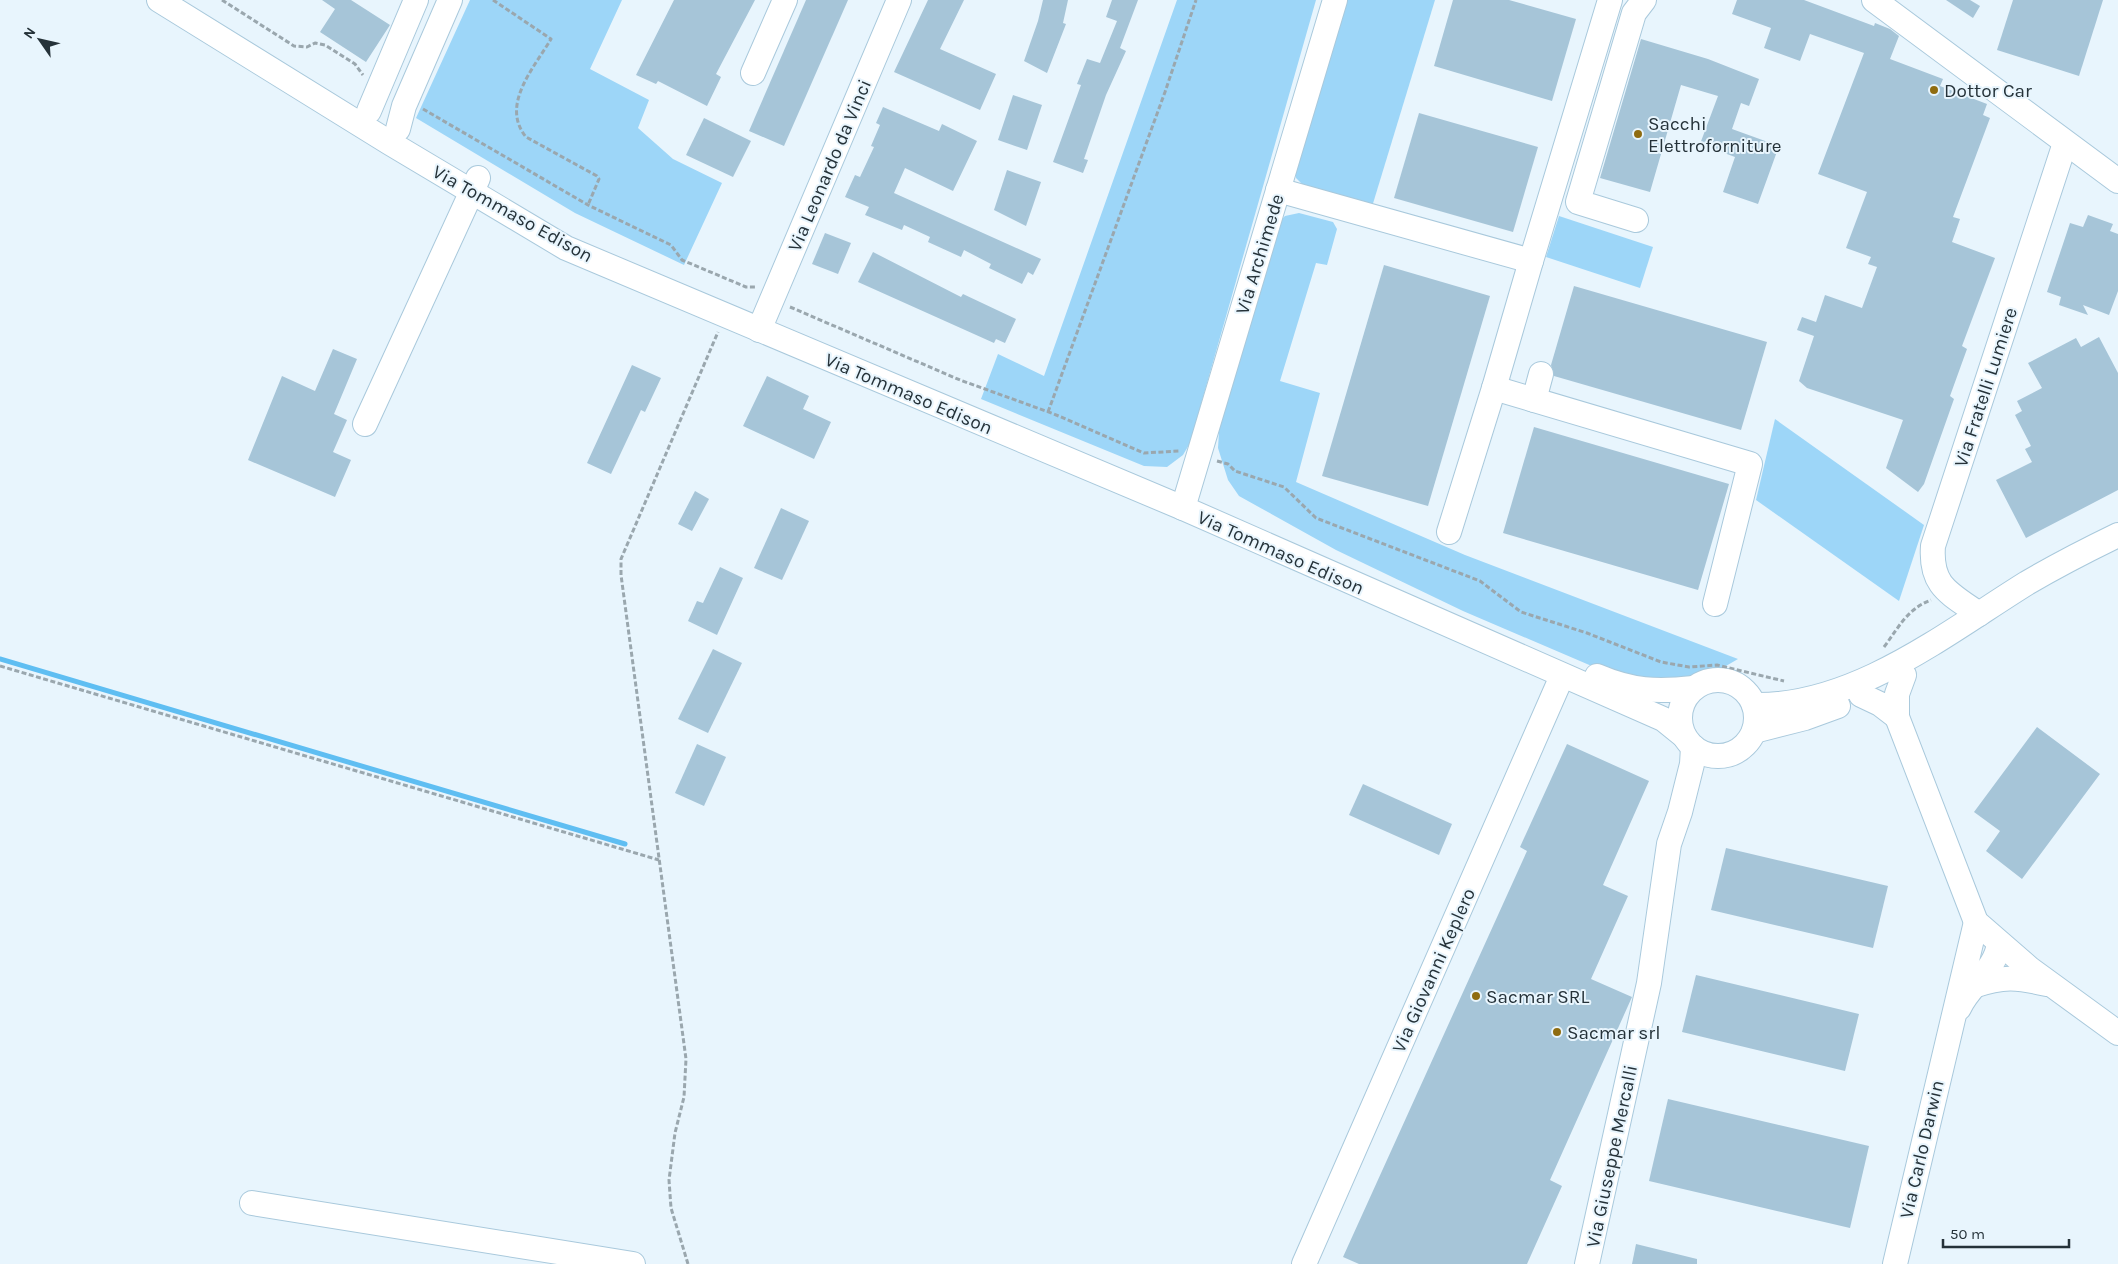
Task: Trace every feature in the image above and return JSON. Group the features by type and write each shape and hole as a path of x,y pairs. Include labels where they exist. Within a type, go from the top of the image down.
{"street":[{"name":"Via Tommaso Edison","path":"159,0 475,184 574,234 762,322 1602,678 1642,691 1694,688"},
{"name":"Via Tommaso Edison","path":"190,0 398,129 566,248 725,316 762,322"},
{"path":"369,111 416,0"},
{"path":"398,129 404,106 450,0"},
{"path":"754,72 785,0"},
{"name":"Via Leonardo da Vinci","path":"762,322 899,0"},
{"name":"Via Archimede","path":"1185,500 1335,0"},
{"path":"1449,532 1610,0"},
{"path":"1636,220 1578,202 1634,13 1644,0"},
{"path":"1874,0 2118,182"},
{"path":"382,78 403,86 414,84"},
{"name":"Via Fratelli Lumiere","path":"1970,620 1951,594 1938,581 1932,565 1933,546 2065,143"},
{"path":"364,424 475,184"},
{"path":"1278,190 1531,261"},
{"path":"1534,400 1541,374"},
{"path":"1494,388 1750,464 1715,604"},
{"name":"Via Tommaso Edison","path":"1185,500 1562,676 1663,719 1688,741"},
{"path":"1754,705 1792,704 1823,697 1900,662 2029,582 2118,536"},
{"path":"1754,731 1805,718 1904,675 1934,652 1970,620"},
{"path":"1904,675 1897,694 1897,718 1976,922 1999,944 2118,1033"},
{"name":"Via Giovanni Keplero","path":"1305,1264 1562,676"},
{"path":"1710,681 1728,681 1744,690 1754,705 1756,718 1754,731 1739,749 1729,754 1717,756 1700,752 1688,741 1680,716 1686,696 1694,688 1710,681"},
{"path":"1861,695 1880,704 1897,718"},
{"name":"Via Giuseppe Mercalli","path":"1587,1264 1649,982 1669,844 1680,812 1692,764 1688,741"},
{"name":"Via Giuseppe Mercalli","path":"1680,812 1717,756"},
{"name":"Via Carlo Darwin","path":"1895,1264 1947,1035 1976,922"},
{"name":"Via Carlo Darwin","path":"1947,1035 1963,1001 1973,986 1995,961 1999,944"},
{"path":"1973,986 1996,978 2018,978 2052,984"},
{"path":"252,1203 633,1264"}],"path":[{"path":"222,0 294,46 307,47 315,43 325,45 382,78"},
{"path":"493,0 551,39 522,86 515,108 518,127 526,137 597,176 599,180 588,205"},
{"path":"1048,412 1165,92 1196,0"},
{"path":"404,106 426,109 588,205 671,244 682,260 692,266 746,287 759,287 768,283 777,286 781,289 782,297 789,307 960,380 1048,412 1144,453 1182,451 1228,464 1236,470 1284,487 1316,518 1480,582 1521,612 1588,633 1661,662 1689,667 1717,665 1783,681 1793,680"},
{"path":"688,1264 672,1208 669,1180 675,1133 684,1097 686,1058 621,575 621,559 725,316"},
{"path":"1876,651 1884,647 1903,619 1914,608 1951,594"},
{"path":"0,666 659,860"}],"shaded area":[{"path":"470,0 622,0 590,69 649,100 638,128 673,159 722,183 684,265 575,213 416,118"},
{"path":"1177,0 1316,0 1190,443 1183,455 1167,467 1144,466 981,399 998,354 1044,376"},
{"path":"1342,0 1435,0 1371,210 1309,191 1296,178 1294,163"},
{"path":"1299,213 1333,222 1337,229 1327,265 1316,263 1280,381 1320,393 1296,482 1465,555 1738,659 1719,670 1670,684 1608,673 1463,611 1336,550 1239,496 1228,480 1218,448 1220,416 1276,225 1285,216"},
{"path":"1559,216 1653,247 1640,288 1546,257"},
{"path":"1775,419 1924,525 1899,601 1756,500"}],"building":[{"path":"322,0 351,0 390,25 366,62 320,32 335,9"},
{"path":"674,0 755,0 716,74 721,77 707,106 658,81 656,84 636,75"},
{"path":"806,0 848,0 784,146 749,131"},
{"path":"928,0 964,0 940,49 996,74 980,110 894,72"},
{"path":"1043,0 1068,0 1063,23 1066,24 1047,73 1024,61"},
{"path":"1112,0 1138,0 1120,48 1126,51 1106,95 1084,159 1088,160 1083,173 1053,162 1081,85 1077,84 1087,59 1100,63 1117,21 1106,17"},
{"path":"1453,0 1509,0 1576,19 1552,101 1434,66"},
{"path":"1737,0 1804,0 1874,26 1875,23 1890,29 1899,36 1890,59 1943,79 1940,86 1987,104 1983,115 1990,118 1953,217 1960,219 1952,242 1995,258 1962,346 1967,349 1950,396 1954,399 1924,484 1918,492 1886,468 1903,420 1807,388 1799,381 1814,336 1797,330 1802,317 1816,322 1825,295 1862,308 1877,267 1868,264 1871,257 1846,248 1867,192 1818,174 1864,53 1810,34 1800,61 1764,48 1771,28 1732,14"},
{"path":"1946,0 1970,0 1980,6 1973,18"},
{"path":"2013,0 2103,0 2079,76 1997,50"},
{"path":"1641,39 1708,59 1759,79 1749,106 1741,103 1732,129 1779,146 1758,204 1723,192 1735,157 1700,144 1718,96 1681,85 1650,192 1600,178"},
{"path":"1013,95 1042,105 1027,150 998,140"},
{"path":"883,107 939,131 942,124 977,141 953,191 905,168 894,193 1041,259 1033,275 1028,272 1022,284 989,268 991,264 964,250 961,257 928,242 930,237 904,225 902,230 865,215 869,207 845,197 855,175 860,177 874,147 871,146 880,125 876,123"},
{"path":"1419,113 1538,147 1513,232 1394,198"},
{"path":"704,118 751,141 733,177 686,155"},
{"path":"1007,170 1041,182 1026,226 994,210"},
{"path":"2088,215 2113,224 2110,231 2118,234 2118,291 2109,315 2083,305 2088,315 2059,305 2061,297 2047,292 2070,223 2083,227"},
{"path":"825,233 851,243 838,274 812,264"},
{"path":"873,252 961,297 963,294 1016,319 1005,343 996,339 994,343 858,282"},
{"path":"1384,265 1490,296 1428,506 1322,476"},
{"path":"1574,286 1767,342 1741,430 1554,376 1551,365"},
{"path":"2099,337 2118,373 2118,490 2026,538 1996,480 2032,462 2025,449 2031,446 2015,415 2022,411 2017,401 2042,388 2028,363 2076,338 2081,347"},
{"path":"333,349 357,359 334,414 347,420 333,452 351,460 335,497 248,460 282,376 315,391"},
{"path":"632,365 661,378 645,412 641,410 611,474 587,463"},
{"path":"767,376 809,396 803,409 831,422 814,459 743,426"},
{"path":"1534,427 1729,484 1698,590 1503,533"},
{"path":"695,491 709,499 692,531 678,524"},
{"path":"781,508 809,521 782,580 754,568"},
{"path":"720,567 743,578 717,635 688,621 697,601 703,603"},
{"path":"713,649 742,663 708,733 678,719"},
{"path":"2037,727 2100,774 2022,879 1986,851 2000,831 1974,812"},
{"path":"697,744 726,757 704,806 675,793"},
{"path":"1567,744 1649,781 1603,885 1628,896 1591,979 1632,997 1550,1180 1562,1186 1527,1264 1359,1264 1343,1257 1527,851 1520,847"},
{"path":"1363,784 1452,824 1439,855 1349,815"},
{"path":"1726,848 1888,886 1873,948 1711,910"},
{"path":"1696,975 1859,1014 1845,1071 1682,1032"},
{"path":"1668,1099 1869,1146 1850,1228 1649,1181"},
{"path":"1636,1244 1697,1259 1697,1264 1632,1264"}],"waterway":[{"path":"0,659 625,844"}],"place":[{"name":"Dottor Car","path":"1934,90"},
{"name":"Sacchi Elettroforniture","path":"1638,134"},
{"name":"Sacmar SRL","path":"1476,996"},
{"name":"Sacmar srl","path":"1557,1032"}]}
